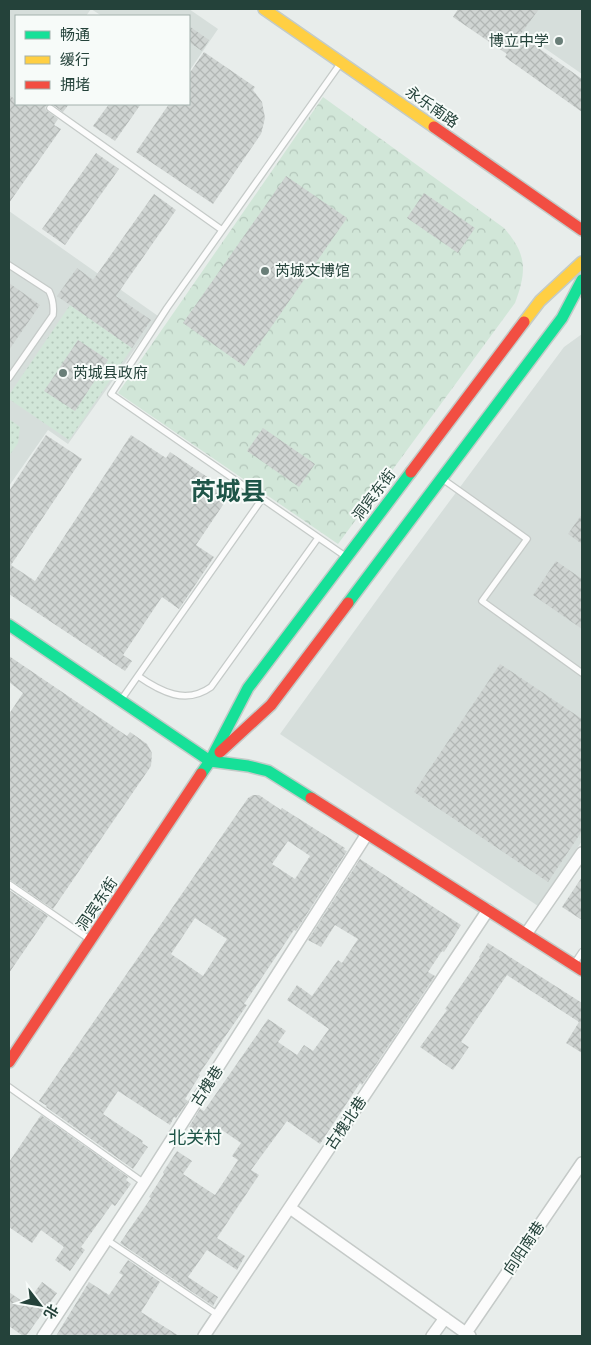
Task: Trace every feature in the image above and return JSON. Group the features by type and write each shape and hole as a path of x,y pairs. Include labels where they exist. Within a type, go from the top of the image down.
{"main road":[{"name":"永乐南路","path":"264,9 582,230"},
{"name":"洞宾东街","path":"9,1062 210,761 248,688 540,301 582,262"},
{"name":"洞宾东街","path":"210,761 271,705 562,318 582,280"},
{"path":"9,625 210,761 248,766 268,771 578,967"}],"street":[{"name":"古槐巷","path":"43,1336 144,1183 367,834"},
{"path":"526,934 582,852"},
{"name":"古槐北巷","path":"204,1336 488,910"},
{"name":"向阳南巷","path":"468,1335 582,1163"},
{"path":"290,1208 468,1335"},
{"path":"432,1336 444,1318"}],"lane":[{"path":"341,62 167,308 111,394 346,558"},
{"path":"50,108 222,230"},
{"path":"9,265 49,291 54,310 53,315 9,378"},
{"path":"442,478 526,539 482,601 582,673"},
{"path":"120,701 262,499"},
{"path":"138,676 152,686 182,697 198,694 212,687 318,538"},
{"path":"9,884 91,940"},
{"path":"578,967 582,952"},
{"path":"9,1087 144,1183"},
{"path":"107,1240 218,1315"}],"shaded area":[{"path":"9,9 91,9 87,15 15,15 15,105 25,105 9,129"},
{"path":"91,9 189,9 218,29 190,70 190,15 100,15"},
{"name":"博立中学","path":"488,9 582,9 582,74"},
{"name":"芮城县政府","path":"9,211 158,316 68,444 48,430 9,486"},
{"path":"582,334 582,841 538,906 280,734 397,572 564,347"}],"green space":[{"path":"323,97 504,228 517,246 523,263 522,281 515,303 338,544 118,393"},
{"path":"70,305 132,348 69,440 9,399 9,395","holes":["78,340 108,360 75,411 45,391"]},
{"path":"9,419 20,427 18,443 9,456"}],"building":[{"path":"458,9 539,9 520,35 582,79 582,112 505,57 507,54 453,17"},
{"path":"190,27 209,40 202,51 190,43"},
{"path":"204,52 255,87 253,90 262,102 265,118 261,134 213,204 136,152 168,105 190,105 190,73"},
{"path":"9,95 15,99 15,105 47,105 45,107 46,110 58,119 54,125 61,129 9,203"},
{"path":"53,105 68,105 63,112"},
{"path":"108,105 140,105 115,141 93,126"},
{"path":"96,153 119,169 65,245 42,229"},
{"name":"芮城文博馆","path":"286,176 347,218 244,366 183,323"},
{"path":"424,193 475,228 458,253 407,218"},
{"path":"154,194 176,210 116,296 151,320 132,348 57,296 77,268 93,280"},
{"path":"9,283 40,305 9,350"},
{"path":"78,340 108,360 75,411 44,391"},
{"path":"263,428 315,464 299,487 247,451"},
{"path":"46,435 82,459 11,565 35,581 131,435 166,458 170,452 231,493 196,545 214,557 179,609 162,597 123,655 132,661 125,671 9,594 9,491"},
{"path":"582,514 582,544 568,534"},
{"path":"556,561 582,579 582,629 533,595"},
{"path":"9,656 127,736 130,732 147,744 152,753 151,766 53,909 9,879 9,714 23,693 9,682"},
{"path":"500,664 582,719 582,831 548,882 414,792"},
{"path":"253,795 259,795 347,851 296,931 294,930 244,1004 247,1005 199,1074 185,1099 188,1101 176,1118 174,1117 170,1125 118,1091 103,1114 143,1141 142,1143 148,1147 133,1169 39,1101 248,798","holes":["288,841 310,856 295,879 272,864","195,918 227,939 203,976 171,954"]},
{"path":"360,859 461,925 444,952 442,951 428,972 435,976 320,1144 287,1121 251,1170 259,1175 217,1238 245,1256 237,1270 207,1250 188,1277 218,1297 213,1306 120,1243 151,1198 149,1197 177,1151 192,1161 183,1174 215,1195 238,1160 232,1156 241,1143 216,1126 207,1139 189,1127 200,1109 204,1111 268,1019 286,1031 278,1042 297,1055 304,1045 313,1051 329,1029 287,1000 297,985 312,996 338,960 342,963 358,939 335,925 321,947 308,940"},
{"path":"582,877 582,920 562,907"},
{"path":"9,890 48,916 9,973"},
{"path":"488,943 582,1003 582,1053 566,1043 579,1022 507,975 461,1042 469,1047 453,1070 420,1047 447,1010 445,1009"},
{"path":"41,1115 128,1177 126,1180 131,1184 115,1206 112,1204 81,1247 85,1250 70,1271 55,1260 64,1247 41,1230 32,1243 9,1227 9,1162"},
{"path":"128,1260 160,1282 141,1312 179,1336 56,1336 89,1282 109,1295 123,1275 119,1273"},
{"path":"42,1282 57,1293 26,1336 23,1336 9,1326 9,1292 26,1304"}],"traffic: fast":[{"path":"348,603 562,318 582,280"},
{"path":"201,774 210,761 248,688 411,472"},
{"path":"9,625 210,761 248,766 268,771 311,798"}],"traffic: slow":[{"path":"264,9 434,127"},
{"path":"524,322 540,301 582,262"}],"traffic: jam":[{"path":"434,127 582,230"},
{"path":"411,472 524,322"},
{"path":"220,752 271,705 348,603"},
{"path":"9,1062 201,774"},
{"path":"311,798 582,970"}],"place":[{"name":"博立中学","path":"559,41"},
{"name":"芮城文博馆","path":"265,271"},
{"name":"芮城县政府","path":"63,373"}],"district":[{"name":"芮城县","path":"228,491"},
{"name":"北关村","path":"195,1138"}]}
